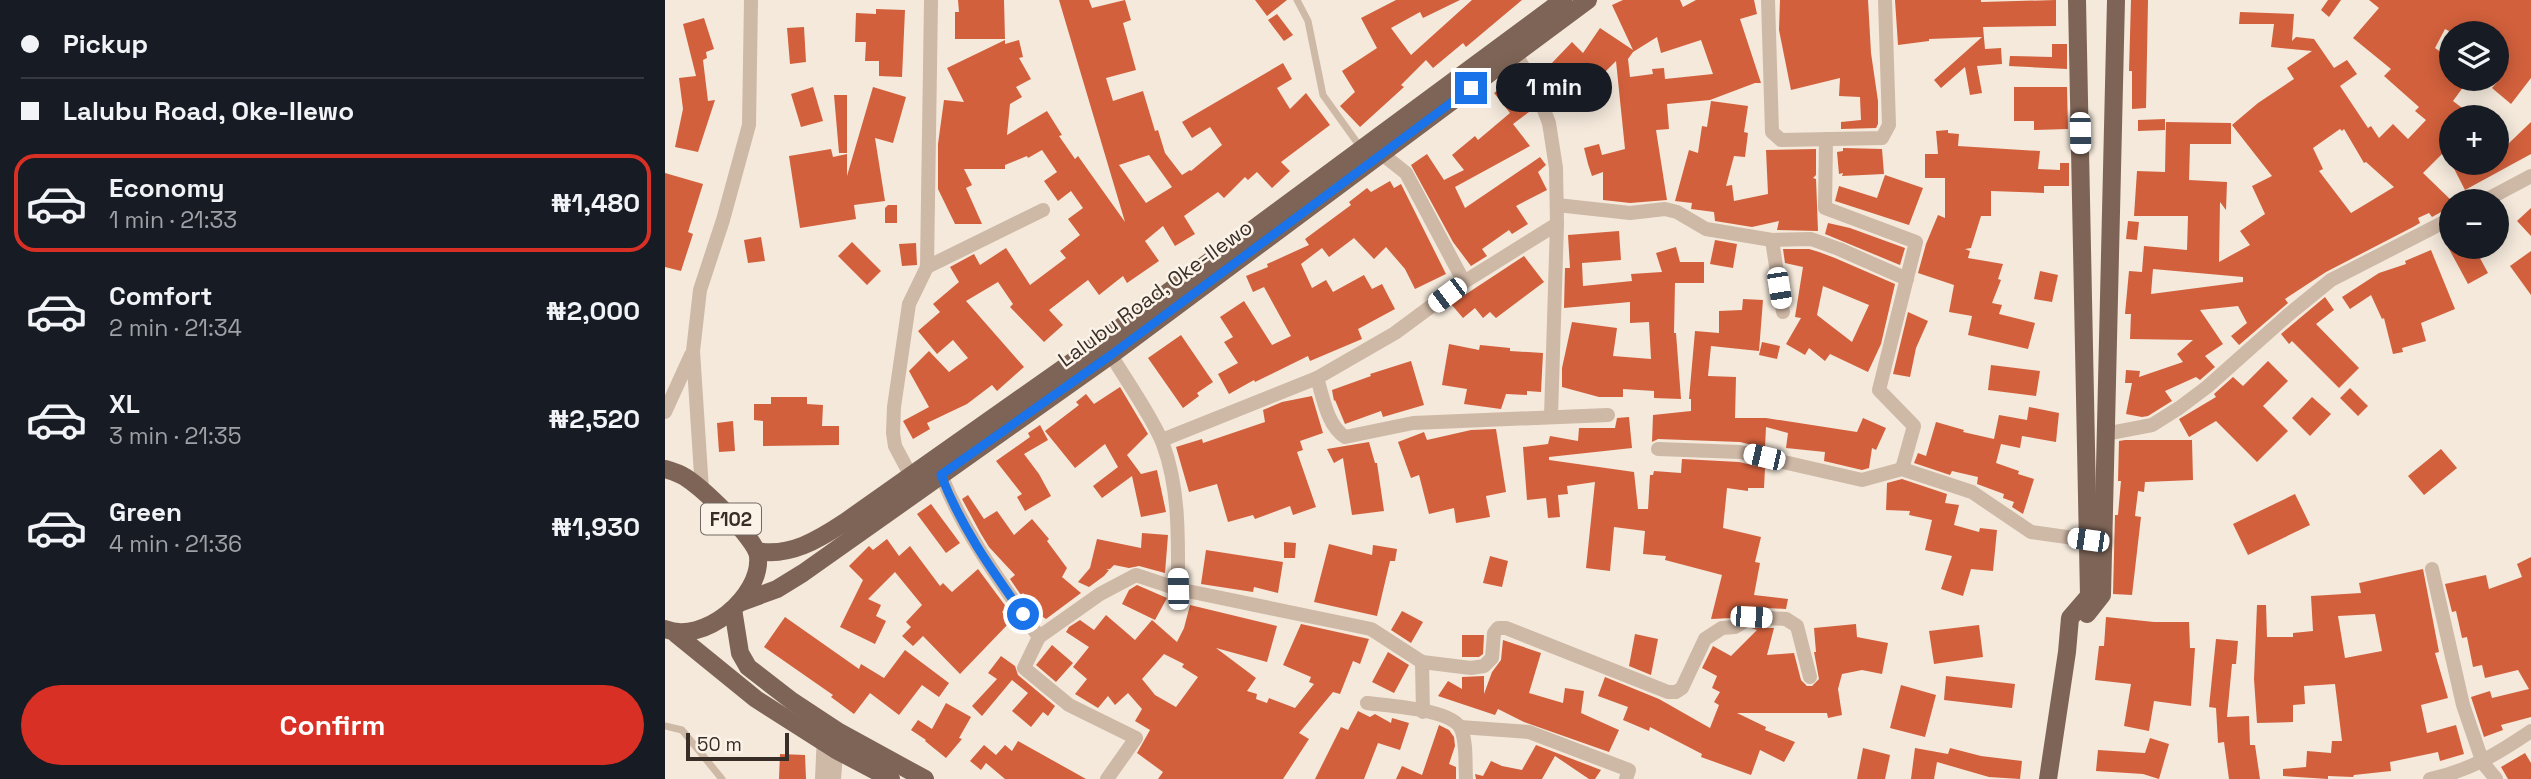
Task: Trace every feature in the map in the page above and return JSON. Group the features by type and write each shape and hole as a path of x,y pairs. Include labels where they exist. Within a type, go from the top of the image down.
{"main road":[{"name":"Lalubu Road, Oke-Ilewo","path":"758,551 773,554 791,551 845,522 1106,338 1563,0"},
{"name":"Lalubu Road, Oke-Ilewo","path":"736,606 778,589 1111,355 1588,0"},
{"path":"2077,0 2088,540 2095,596"},
{"path":"2048,779 2067,652 2076,619 2095,596 2105,434 2116,0"},
{"name":"F102","path":"665,469 685,477 702,490 738,525 758,551 757,570 736,606 707,627 670,632"},
{"path":"736,606 740,653 748,667 832,728 925,779"},
{"path":"2059,779 2070,713 2076,619"},
{"path":"670,632 756,699 830,746 891,779"}],"street":[{"path":"702,490 693,351 700,290 723,220 749,125 751,0"},
{"path":"911,476 895,446 894,407 909,304 927,267 931,0"},
{"path":"1768,0 1772,132 1780,140 1882,138 1886,133 1889,125 1885,0"},
{"path":"1515,54 1532,82 1549,123 1556,168 1557,224 1551,416"},
{"path":"1826,139 1825,208 1916,242 1879,390 1914,426 1902,469"},
{"path":"1382,154 1406,173 1464,282"},
{"path":"2507,189 2531,176"},
{"path":"1557,205 1630,213 1665,209 1677,212 1706,229 1772,240 1811,239 1839,248 1907,279"},
{"path":"927,267 1044,210"},
{"path":"1162,440 1317,378 1395,334 1464,282 1557,224"},
{"path":"2105,434 2152,425 2207,387 2331,281 2439,225"},
{"path":"1772,240 1783,312"},
{"path":"665,412 693,351"},
{"path":"1111,355 1162,440 1169,460 1178,524 1178,589"},
{"path":"1317,378 1330,418 1338,433 1345,437 1413,423 1608,415"},
{"path":"675,392 695,393"},
{"path":"1657,449 1740,452 1862,480 1902,469 1972,492 2031,532 2088,540"},
{"path":"941,475 975,546 1039,637"},
{"path":"2432,569 2463,705 2483,763 2496,779"},
{"path":"1107,779 1136,738 1069,705 1024,668 1039,637 1100,594 1136,576 1178,589 1371,629 1422,662 1471,668 1484,666 1492,658 1494,633 1498,628 1506,628 1668,692 1676,692 1686,682 1705,639 1722,628 1735,628 1751,617 1787,619 1797,625 1810,677"},
{"path":"1422,662 1423,712"},
{"path":"1367,703 1447,716 1460,727 1464,738 1466,779"},
{"path":"1460,727 1529,732 1629,770 1626,779"},
{"path":"822,779 832,728"},
{"path":"2431,779 2483,763 2531,730"},
{"path":"830,746 834,779"}],"lane":[{"path":"1297,0 1308,21 1323,95 1361,149"},
{"path":"665,726 682,730 722,779"}],"building":[{"path":"958,0 1004,0 1005,39 955,39"},
{"path":"1059,0 1089,0 1092,8 1125,0 1131,20 1123,23 1136,70 1106,78 1113,101 1143,91 1165,153 1182,175 1191,171 1222,145 1210,127 1192,138 1182,122 1283,63 1292,79 1277,88 1290,109 1306,93 1330,125 1281,162 1290,171 1272,188 1257,172 1248,180 1245,177 1224,198 1218,192 1184,216 1195,234 1175,246 1163,226 1145,241 1159,261 1127,283 1123,276 1099,295 1088,280 1049,310 1063,325 1044,342 1010,307 1013,304 998,282 966,301 1024,367 997,391 992,385 967,404 927,423 930,429 913,439 903,421 929,407 909,371 929,351 949,372 968,358 953,340 937,354 918,331 940,312 933,304 959,282 950,267 974,254 980,265 1006,248 1030,285 1066,258 1060,251 1080,235 1068,219 1083,208 1071,191 1058,201 1044,181 1057,172 1042,150 1028,158 1027,156 1005,165 1005,169 964,169 972,185 966,188 982,224 955,224 938,189 938,144 944,100 964,102 947,68 1005,40 1005,44 1019,40 1023,57 1019,58 1031,79 1016,87 1022,97 1010,104 1007,135 1047,111 1062,135 1059,136 1075,159 1078,156 1125,222","holes":["1149,155 1172,187 1146,203 1119,165"]},
{"path":"1255,0 1287,0 1267,16"},
{"path":"1396,0 1460,0 1423,18 1420,12 1391,28 1411,55 1472,0 1522,0 1466,47 1463,43 1433,68 1426,60 1401,85 1404,87 1360,127 1340,106 1355,92 1342,71 1377,48 1361,18"},
{"path":"1623,0 1680,0 1683,7 1696,0 1754,0 1757,14 1740,19 1761,83 1710,100 1667,104 1669,129 1656,130 1667,200 1630,203 1603,200 1603,172 1592,176 1584,148 1599,144 1602,155 1625,149 1616,61 1582,95 1551,64 1572,42 1583,53 1600,28 1633,50 1612,5","holes":["1657,37 1661,53 1701,40 1713,74 1665,79 1664,68 1652,69 1653,74 1630,77 1628,59 1633,52"]},
{"path":"1780,0 1868,0 1871,53 1878,101 1876,128 1841,129 1841,122 1861,120 1860,97 1839,96 1840,78 1791,90 1779,30"},
{"path":"1895,0 2056,0 2056,26 1983,27 1985,49 2001,48 2002,64 1977,66 1982,93 1970,95 1965,67 1941,88 1934,80 1982,37 1929,39 1898,45"},
{"path":"2131,0 2148,0 2146,108 2132,109 2132,71 2129,71"},
{"path":"2328,0 2341,0 2329,17 2321,10"},
{"path":"2369,0 2531,0 2531,78 2511,104 2496,91 2509,91 2509,21 2439,21 2439,40 2435,48 2439,51 2439,91 2460,91 2453,101 2458,105 2439,105 2439,157 2423,173 2440,189 2439,213 2432,217 2429,213 2418,218 2420,223 2326,272 2285,299 2288,303 2239,345 2231,336 2247,323 2238,306 2200,310 2223,344 2205,356 2215,367 2200,380 2196,377 2165,391 2172,401 2148,416 2126,414 2132,383 2125,383 2126,370 2140,371 2139,377 2183,362 2177,354 2193,340 2130,339 2131,314 2125,314 2129,271 2142,272 2144,246 2187,250 2188,216 2134,216 2137,171 2165,172 2166,122 2231,123 2231,144 2190,144 2189,180 2227,182 2226,210 2220,202 2219,262 2250,245 2240,231 2265,214 2252,186 2272,176 2232,125 2258,103 2294,79 2287,68 2312,51 2271,47 2274,24 2239,24 2240,12 2294,14 2292,41 2296,37 2314,39 2334,68 2347,60 2357,74 2340,86 2368,128 2371,126 2379,138 2393,124 2408,139 2426,120 2415,111 2419,107 2384,76 2391,69 2353,38 2379,8","holes":["2340,129 2344,129 2364,163 2394,187 2351,213 2319,171 2323,169 2313,148","2153,269 2243,277 2243,282 2151,294"]},
{"path":"876,9 905,10 902,77 879,76 879,61 865,61 866,42 855,42 856,13 876,14"},
{"path":"1277,14 1293,35 1284,41 1268,20"},
{"path":"704,18 714,49 706,52 707,58 703,60 708,101 715,100 698,152 675,147 683,109 679,78 696,76 683,24"},
{"path":"804,27 806,62 790,64 787,28"},
{"path":"2052,44 2067,44 2067,69 2009,66 2010,56 2052,57"},
{"path":"1512,79 1533,109 1513,124 1530,146 1455,187 1465,208 1540,157 1546,165 1538,172 1547,190 1516,206 1528,224 1512,234 1509,230 1482,249 1487,256 1471,266 1453,242 1411,165 1427,154 1444,180 1464,170 1452,155 1475,136 1478,140 1510,113 1494,93"},
{"path":"813,87 823,121 801,127 791,94"},
{"path":"873,87 906,97 893,143 875,138 885,201 854,205 856,219 800,228 789,156 831,149 833,157 847,154 847,176"},
{"path":"2014,87 2067,87 2068,129 2034,130 2034,121 2014,121"},
{"path":"834,95 847,95 847,153 839,153"},
{"path":"1711,101 1748,106 1744,132 1748,133 1745,157 1734,156 1726,186 1732,185 1734,201 1768,194 1766,150 1816,149 1816,175 1813,178 1816,179 1818,231 1777,230 1779,221 1752,227 1715,221 1714,212 1691,209 1692,203 1675,201 1689,150 1698,153 1702,126 1707,127"},
{"path":"2165,119 2165,130 2138,131 2138,120"},
{"path":"2531,122 2531,154 2509,166 2509,143"},
{"path":"1948,130 1948,133 1959,134 1958,146 2040,151 2038,169 2060,170 2060,163 2069,163 2069,186 2044,186 2044,193 1991,191 1991,216 1981,216 1971,248 1965,249 1970,251 1968,258 2003,264 1998,279 2001,280 1992,303 2002,305 1999,314 2035,323 2028,349 1968,335 1972,316 1949,312 1954,285 1918,273 1938,215 1945,218 1945,178 1925,178 1925,154 1938,154 1936,131"},
{"path":"1843,148 1882,149 1884,174 1842,176 1843,173 1839,174 1837,152 1843,151"},
{"path":"665,173 703,184 688,232 693,234 681,271 665,267"},
{"path":"1885,175 1923,188 1909,225 1835,201 1839,186 1877,198"},
{"path":"2457,175 2492,175 2467,189"},
{"path":"1390,181 1394,188 1401,184 1446,274 1415,289 1405,269 1386,247 1374,259 1354,238 1329,257 1322,248 1301,264 1312,288 1326,280 1333,292 1364,275 1372,289 1382,284 1395,309 1358,329 1362,339 1310,361 1308,356 1229,394 1218,374 1238,363 1224,342 1233,337 1220,317 1244,301 1272,345 1291,336 1264,287 1253,292 1246,276 1309,245 1305,239 1351,205 1349,202 1367,188 1371,192"},
{"path":"888,205 897,205 897,223 885,223 885,208"},
{"path":"2531,208 2531,236 2517,221"},
{"path":"2128,221 2139,222 2137,240 2126,239"},
{"path":"1828,223 1905,248 1900,265 1825,234"},
{"path":"1619,231 1621,260 1582,263 1583,286 1632,281 1631,274 1662,272 1656,253 1676,247 1680,262 1704,262 1704,283 1675,283 1674,333 1681,399 1654,398 1654,391 1623,389 1623,397 1599,397 1562,387 1562,368 1572,322 1617,328 1613,356 1651,359 1649,322 1630,323 1630,302 1564,308 1565,268 1570,268 1568,235"},
{"path":"761,237 765,261 748,263 744,240"},
{"path":"1715,240 1737,244 1733,268 1710,264"},
{"path":"852,242 881,271 867,285 838,256"},
{"path":"916,243 917,265 902,266 899,244"},
{"path":"1783,249 1809,249 1895,284 1881,344 1868,372 1830,354 1825,361 1809,348 1805,355 1786,344 1801,318 1795,317 1803,267 1785,263","holes":["1823,286 1869,305 1852,342 1817,315"]},
{"path":"2431,250 2455,309 2421,323 2426,341 2402,348 2403,352 2393,354 2384,318 2382,319 2371,295 2350,309 2342,297 2379,273 2406,264 2405,261"},
{"path":"2531,251 2531,295 2510,266"},
{"path":"1524,256 1544,282 1496,318 1490,312 1483,318 1475,308 1463,318 1451,304"},
{"path":"2454,259 2480,259 2488,273 2468,284"},
{"path":"2040,271 2058,275 2052,302 2034,299"},
{"path":"2325,297 2334,310 2316,324 2359,368 2339,388 2292,341 2289,344 2281,334"},
{"path":"1743,299 1763,300 1759,351 1711,346 1708,376 1736,377 1735,418 1766,418 1857,432 1863,418 1886,428 1876,450 1872,448 1869,468 1862,470 1824,461 1825,452 1786,448 1788,433 1766,427 1765,448 1740,442 1658,439 1652,442 1653,415 1691,411 1689,399 1695,331 1719,333 1719,311 1742,310"},
{"path":"1908,312 1928,321 1916,348 1910,377 1893,374"},
{"path":"1181,335 1213,382 1197,393 1199,396 1183,408 1148,358"},
{"path":"1762,342 1780,346 1777,359 1759,355"},
{"path":"1449,344 1479,350 1480,345 1510,348 1510,351 1543,353 1541,392 1527,391 1527,395 1506,394 1501,409 1464,404 1467,389 1442,385"},
{"path":"1411,361 1424,405 1383,417 1381,411 1345,424 1332,390"},
{"path":"2268,361 2288,381 2263,406 2288,431 2257,462 2216,421 2189,437 2179,419 2216,397 2214,394 2233,377 2243,386"},
{"path":"1991,365 2040,371 2036,396 1988,390"},
{"path":"1120,387 1148,434 1127,455 1141,474 1157,470 1166,512 1141,517 1132,476 1102,498 1093,486 1118,467 1105,444 1075,468 1045,431 1079,405 1076,402 1086,394 1094,404"},
{"path":"2350,388 2368,406 2358,416 2340,398"},
{"path":"1312,396 1323,433 1300,441 1303,450 1297,452 1316,507 1293,515 1290,506 1255,519 1253,515 1228,522 1217,484 1189,492 1176,447 1202,439 1203,443 1265,422 1263,410 1282,402"},
{"path":"771,397 807,397 807,404 823,405 822,426 839,426 839,445 763,446 763,421 754,420 754,404 771,404"},
{"path":"2312,397 2331,414 2310,436 2292,418"},
{"path":"2029,407 2059,413 2056,442 2022,436 2020,448 2001,444 1996,463 2034,479 2023,514 2012,507 2014,502 2003,498 2004,494 1977,484 1978,477 1952,471 1950,475 1914,463 1918,453 1926,456 1936,422 1994,439 1999,415 2027,420"},
{"path":"1629,417 1632,448 1549,457 1549,460 1634,472 1638,509 1648,509 1650,475 1653,475 1654,471 1681,473 1682,459 1739,462 1765,468 1764,488 1748,488 1748,491 1727,488 1723,528 1761,537 1755,562 1760,563 1754,595 1788,599 1786,609 1751,607 1732,618 1711,619 1722,575 1665,560 1666,556 1643,554 1645,531 1614,527 1610,571 1586,568 1595,482 1567,486 1568,494 1558,495 1560,517 1548,518 1546,498 1527,500 1523,447 1548,444 1550,436 1578,441 1579,428 1615,428 1617,418"},
{"path":"733,421 735,451 719,452 717,423"},
{"path":"1040,425 1048,440 1024,454 1051,496 1025,511 1017,497 1022,494 996,461 1030,437 1028,433"},
{"path":"1496,429 1506,492 1486,496 1490,517 1456,523 1454,508 1429,514 1419,475 1411,478 1398,442 1424,432 1427,440 1471,430"},
{"path":"2192,440 2193,480 2145,482 2144,492 2138,491 2135,516 2141,517 2132,595 2113,594 2115,515 2118,515 2121,481 2118,481 2119,441"},
{"path":"1369,442 1377,463 1384,511 1352,515 1343,458 1334,463 1327,449"},
{"path":"2441,449 2457,468 2424,495 2408,476"},
{"path":"1902,479 1947,494 1945,503 1959,505 1954,525 1979,532 1980,528 1997,530 1993,571 1971,569 1963,596 1941,589 1952,556 1925,550 1932,520 1909,515 1910,511 1886,510 1887,483"},
{"path":"2295,494 2310,525 2248,555 2233,524"},
{"path":"968,495 984,519 997,511 1014,535 1032,519 1049,539 1047,541 1067,568 1062,577 1081,593 1046,619 1040,615 1023,593 1021,595 1010,579 1015,575 989,547 981,534 962,499"},
{"path":"931,504 960,543 946,553 917,514"},
{"path":"1142,533 1168,535 1165,573 1139,566 1129,568 1114,565 1106,569 1109,570 1104,576 1089,587 1078,582 1090,568 1097,539 1141,548"},
{"path":"887,539 899,556 910,546 940,586 943,583 952,592 978,569 1007,608 1002,612 1011,621 960,674 923,636 913,646 902,636 911,627 906,622 922,605 895,572 868,599 881,605 876,616 886,621 875,644 840,627 863,580 849,566 869,546 873,550"},
{"path":"1284,542 1296,543 1295,558 1284,558"},
{"path":"1329,544 1372,555 1373,545 1397,549 1395,561 1390,561 1377,616 1314,602"},
{"path":"1206,550 1283,562 1278,593 1254,587 1253,592 1201,584"},
{"path":"1490,556 1508,561 1502,587 1483,583"},
{"path":"2531,557 2531,717 2501,725 2503,730 2484,737 2471,697 2490,691 2492,698 2529,689 2518,670 2485,678 2482,665 2473,667 2467,637 2462,638 2456,611 2452,612 2445,584 2486,575 2489,589 2522,577 2517,564"},
{"path":"2423,569 2439,652 2435,653 2448,698 2421,705 2427,733 2456,725 2464,754 2440,761 2438,752 2390,762 2391,771 2353,777 2328,776 2328,779 2283,776 2283,769 2306,767 2307,751 2331,753 2332,741 2342,741 2335,684 2304,686 2305,704 2293,705 2293,722 2257,723 2254,679 2257,605 2266,605 2267,637 2293,637 2293,633 2313,631 2311,596 2361,593 2359,583","holes":["2375,614 2382,651 2345,658 2338,616"]},
{"path":"1137,585 1167,598 1155,620 1122,604 1129,590"},
{"path":"1190,605 1277,626 1267,662 1216,648 1256,678 1247,691 1257,694 1256,699 1267,703 1269,698 1295,708 1314,684 1309,682 1311,677 1283,665 1301,624 1369,639 1360,664 1353,661 1340,694 1333,692 1299,733 1309,739 1283,779 1158,779 1163,772 1137,753 1150,730 1135,721 1142,709 1128,693 1115,705 1108,696 1098,708 1075,694 1087,679 1073,667 1089,647 1066,632 1080,620 1094,630 1106,615 1135,640 1152,620 1177,642","holes":["1164,654 1184,664 1182,667 1198,677 1176,707 1155,695 1142,679"]},
{"path":"1402,611 1423,622 1411,643 1391,630"},
{"path":"785,617 859,669 861,664 884,678 905,650 949,683 939,697 922,685 899,715 870,693 854,714 831,697 833,695 764,647"},
{"path":"2106,617 2154,622 2189,622 2190,648 2195,648 2191,706 2154,701 2149,731 2124,726 2131,684 2095,680 2099,646 2104,646"},
{"path":"1856,624 1857,637 1888,643 1882,674 1862,670 1842,674 1838,689 1842,715 1828,718 1827,713 1737,713 1766,727 1765,730 1795,742 1784,762 1760,750 1751,775 1701,757 1702,754 1650,727 1649,731 1623,720 1628,707 1598,696 1605,677 1659,699 1710,728 1719,705 1714,702 1720,692 1712,688 1717,676 1702,668 1713,646 1731,656 1757,630 1751,628 1774,628 1767,655 1794,653 1801,680 1807,686 1812,686 1819,679 1814,652 1814,628"},
{"path":"1979,625 1983,657 1934,664 1929,631"},
{"path":"1635,634 1658,639 1651,675 1629,666"},
{"path":"1462,635 1484,635 1483,654 1479,657 1462,657"},
{"path":"2216,639 2238,641 2236,664 2232,664 2227,717 2249,716 2250,745 2255,745 2260,779 2229,779 2224,742 2218,743 2216,708 2209,707"},
{"path":"1503,640 1541,653 1529,693 1563,703 1565,688 1584,691 1581,713 1619,730 1609,752 1524,722 1498,709 1495,715 1438,696 1448,681 1462,689 1462,677 1484,676 1484,694 1492,672 1501,660"},
{"path":"1052,645 1073,663 1056,682 1036,665"},
{"path":"1388,652 1409,665 1394,693 1372,682"},
{"path":"1001,656 1015,666 1018,675 1055,706 1048,716 1043,712 1031,727 1012,711 1028,693 1012,680 982,716 972,706 997,679 988,673"},
{"path":"1946,676 2015,684 2012,708 1944,700"},
{"path":"1901,685 1936,695 1925,737 1890,728"},
{"path":"946,703 971,717 959,738 962,739 946,758 911,730 918,720 932,729"},
{"path":"1358,711 1370,717 1375,714 1391,723 1392,718 1409,723 1400,750 1378,743 1364,779 1315,779 1341,727 1348,730"},
{"path":"1439,725 1449,730 1454,737 1455,746 1449,764 1456,767 1456,779 1396,779 1402,766 1422,775"},
{"path":"2150,738 2169,744 2159,779 2143,774 2096,771 2098,750 2145,753"},
{"path":"1018,741 1086,779 1005,779 986,763 981,770 970,761 984,745 996,755 1005,745 1012,751"},
{"path":"1536,745 1601,770 1595,779 1589,779 1555,756 1542,779 1476,779 1475,774 1483,776 1491,761 1522,770"},
{"path":"1863,748 1890,755 1885,779 1857,779"},
{"path":"1915,748 1948,754 1950,748 1981,756 2022,761 2020,779 1989,777 1937,762 1934,779 1911,779"},
{"path":"2525,753 2531,763 2531,779 2508,779 2501,767"},
{"path":"780,754 805,755 806,779 779,779"}],"route":[{"path":"1023,614 975,546 941,475 1111,355 1471,88"}]}
